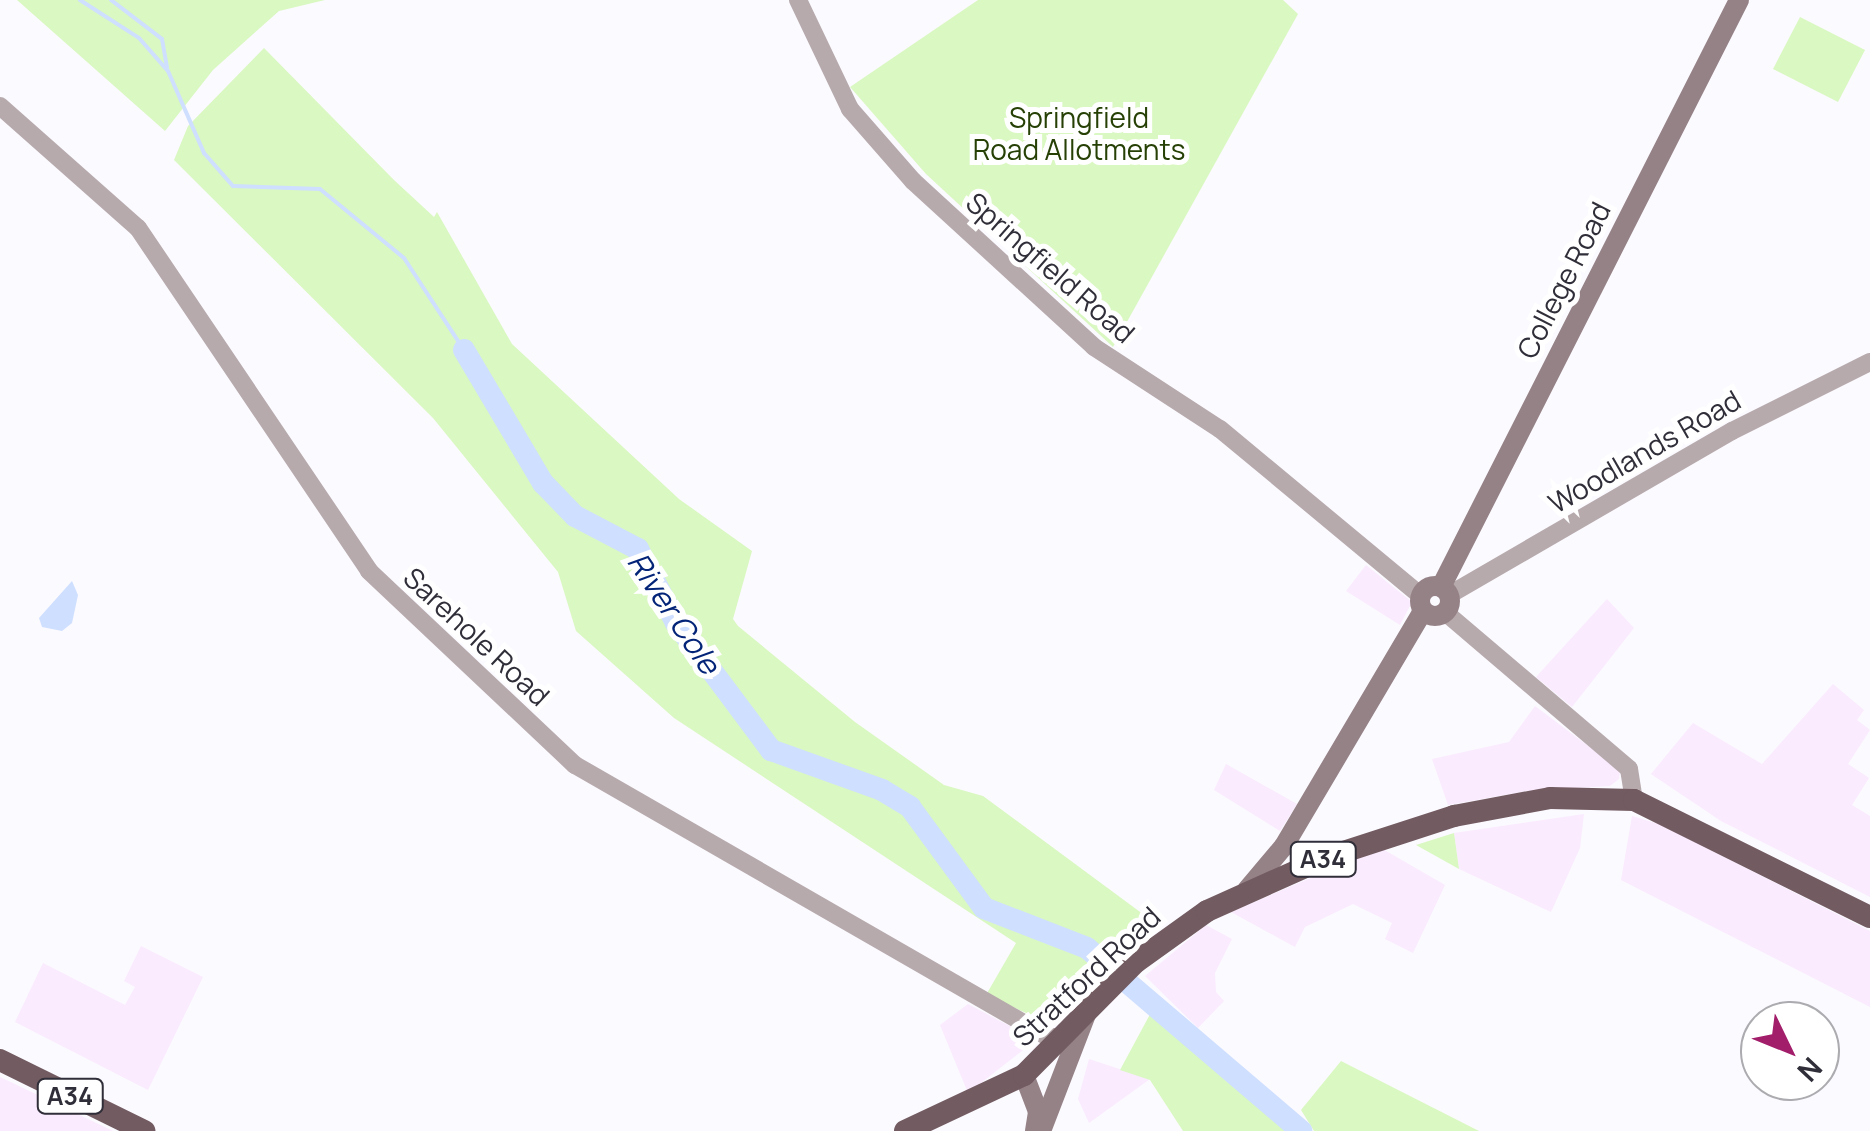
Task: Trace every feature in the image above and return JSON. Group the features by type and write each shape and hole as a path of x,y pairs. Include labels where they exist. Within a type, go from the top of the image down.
{"highway":[{"name":"Stratford Road","path":"905,1131 1024,1075 1130,968 1174,932 1246,890 1454,816 1550,798 1634,800 1870,916"},
{"name":"A34","path":"0,1060 142,1131"}],"main road":[{"name":"College Road","path":"1445,598 1739,0"},
{"path":"1246,890 1284,846 1422,603 1445,598"},
{"path":"1038,1131 1087,1012"},
{"path":"1024,1075 1038,1112 1038,1131"}],"street":[{"name":"Springfield Road","path":"798,0 850,108 912,181 1094,347 1220,429 1422,603"},
{"name":"Sarehole Road","path":"0,106 138,228 369,571 575,765 734,860 1046,1036 1063,1038"},
{"name":"Woodlands Road","path":"1445,598 1732,431 1870,362"},
{"path":"1445,598 1629,769 1634,800"}],"shaded area":[{"path":"1366,565 1412,602 1400,625 1346,591"},
{"path":"1607,599 1634,628 1572,707 1536,677"},
{"path":"1833,684 1864,710 1857,720 1870,730 1848,764 1869,778 1852,805 1870,816 1870,897 1721,821 1651,774 1693,723 1762,764"},
{"path":"1535,706 1620,770 1619,779 1610,786 1527,791 1448,805 1432,759 1509,742"},
{"path":"1226,764 1297,804 1280,831 1214,790"},
{"path":"1584,814 1580,848 1551,912 1459,869 1454,833"},
{"path":"1632,816 1659,824 1870,931 1870,1007 1621,880"},
{"path":"1381,848 1445,885 1413,953 1385,939 1392,923 1353,904 1305,927 1295,947 1231,912"},
{"path":"1206,925 1232,939 1215,973 1216,992 1224,1001 1198,1028 1145,976"},
{"path":"141,946 203,977 148,1090 15,1022 43,963 125,1005 135,987 124,981"},
{"path":"968,1004 1036,1040 968,1093 940,1025"},
{"path":"1089,1059 1150,1079 1089,1123 1078,1099"},
{"path":"0,1077 113,1131 0,1131"}],"green space":[{"path":"17,0 325,0 279,11 213,70 165,131"},
{"name":"Springfield Road Allotments","path":"978,0 1283,0 1298,14 1113,347 926,174 850,87"},
{"path":"1800,17 1865,50 1838,102 1773,69"},
{"path":"264,48 394,180 434,217 437,212 512,344 679,499 752,551 733,619 738,626 855,722 944,785 983,796 1155,923 1053,1025 986,995 1016,943 674,718 576,631 558,572 433,418 174,160 188,126"},
{"path":"1454,833 1459,869 1416,845"},
{"path":"1155,1005 1301,1131 1183,1131 1150,1080 1120,1070"},
{"path":"1341,1061 1479,1131 1314,1131 1301,1110"}],"water":[{"path":"72,581 78,595 72,623 62,631 42,627 39,618"}],"waterway":[{"name":"River Cole","path":"80,0 139,38 168,71 204,153 233,186 320,189 404,258 464,350"},
{"path":"111,0 162,39 167,68"},
{"name":"River Cole","path":"464,350 543,483 575,516 638,549 676,623 771,750 882,790 910,807 984,908 1087,948 1301,1131"}]}
